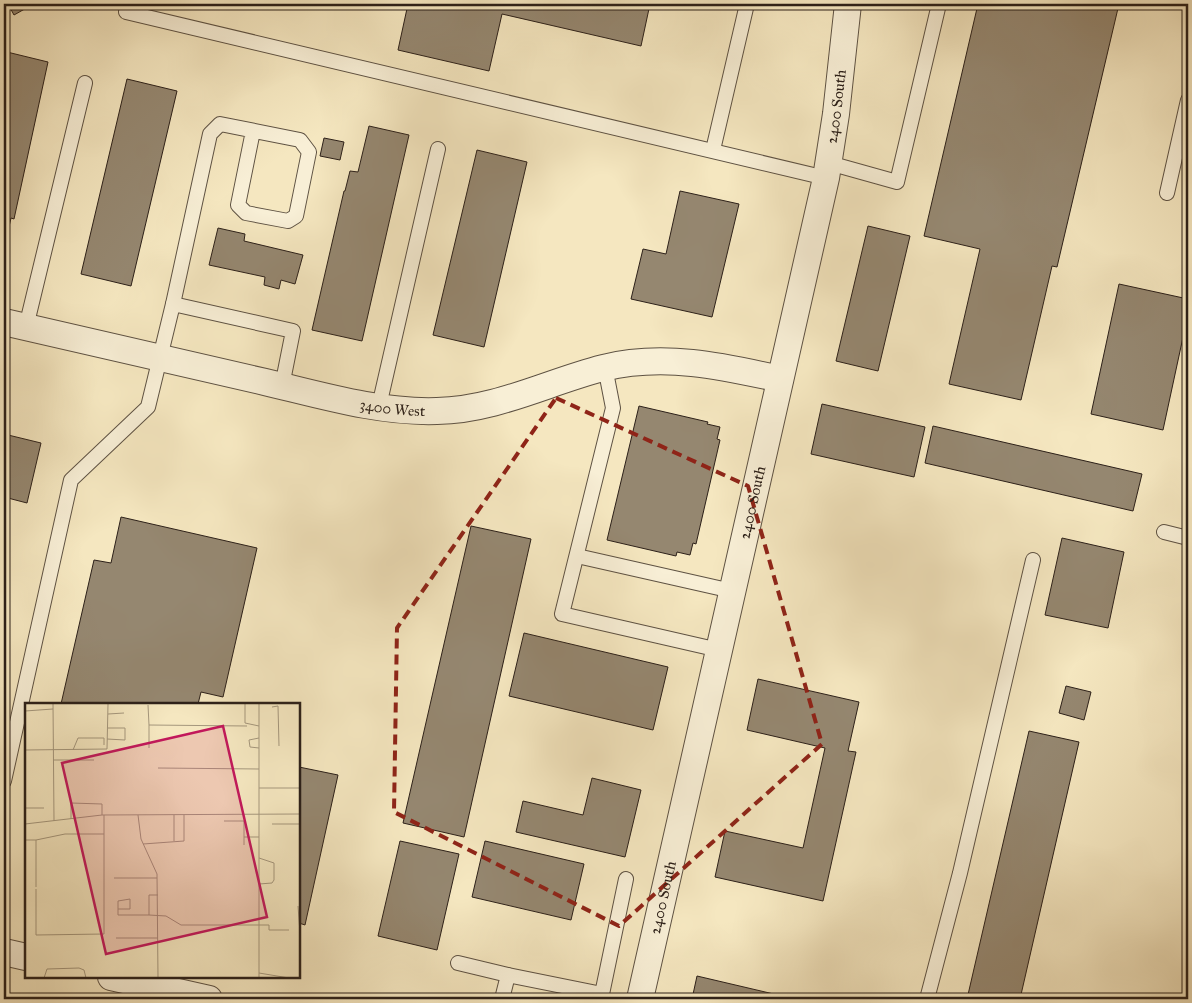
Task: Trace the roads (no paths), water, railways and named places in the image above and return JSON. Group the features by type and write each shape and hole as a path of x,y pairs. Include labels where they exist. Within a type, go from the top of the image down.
{"street":[{"name":"2400 South","path":"640,999 827,171 848,4"},
{"name":"3400 West","path":"15,325 282,386 379,406 438,411 464,409 532,392 605,368 662,361 691,362 780,379"},
{"path":"4,952 25,957"},
{"path":"115,978 209,999"}],"lane":[{"path":"128,4 126,12 713,150 897,182 939,4"},
{"path":"713,150 747,4"},
{"path":"15,325 84,83"},
{"path":"1167,193 1188,100"},
{"path":"4,781 71,480 148,407 173,304 210,134 220,124 300,140 309,152 296,216 288,221 246,213 238,205 254,131"},
{"path":"379,406 438,149"},
{"path":"173,304 293,331 282,386"},
{"path":"605,368 613,408 562,614 719,650"},
{"path":"1164,532 1188,538"},
{"path":"577,556 732,592"},
{"path":"927,999 960,873 1033,560"},
{"path":"458,963 602,994 626,879"},
{"path":"502,999 508,975"}]}
